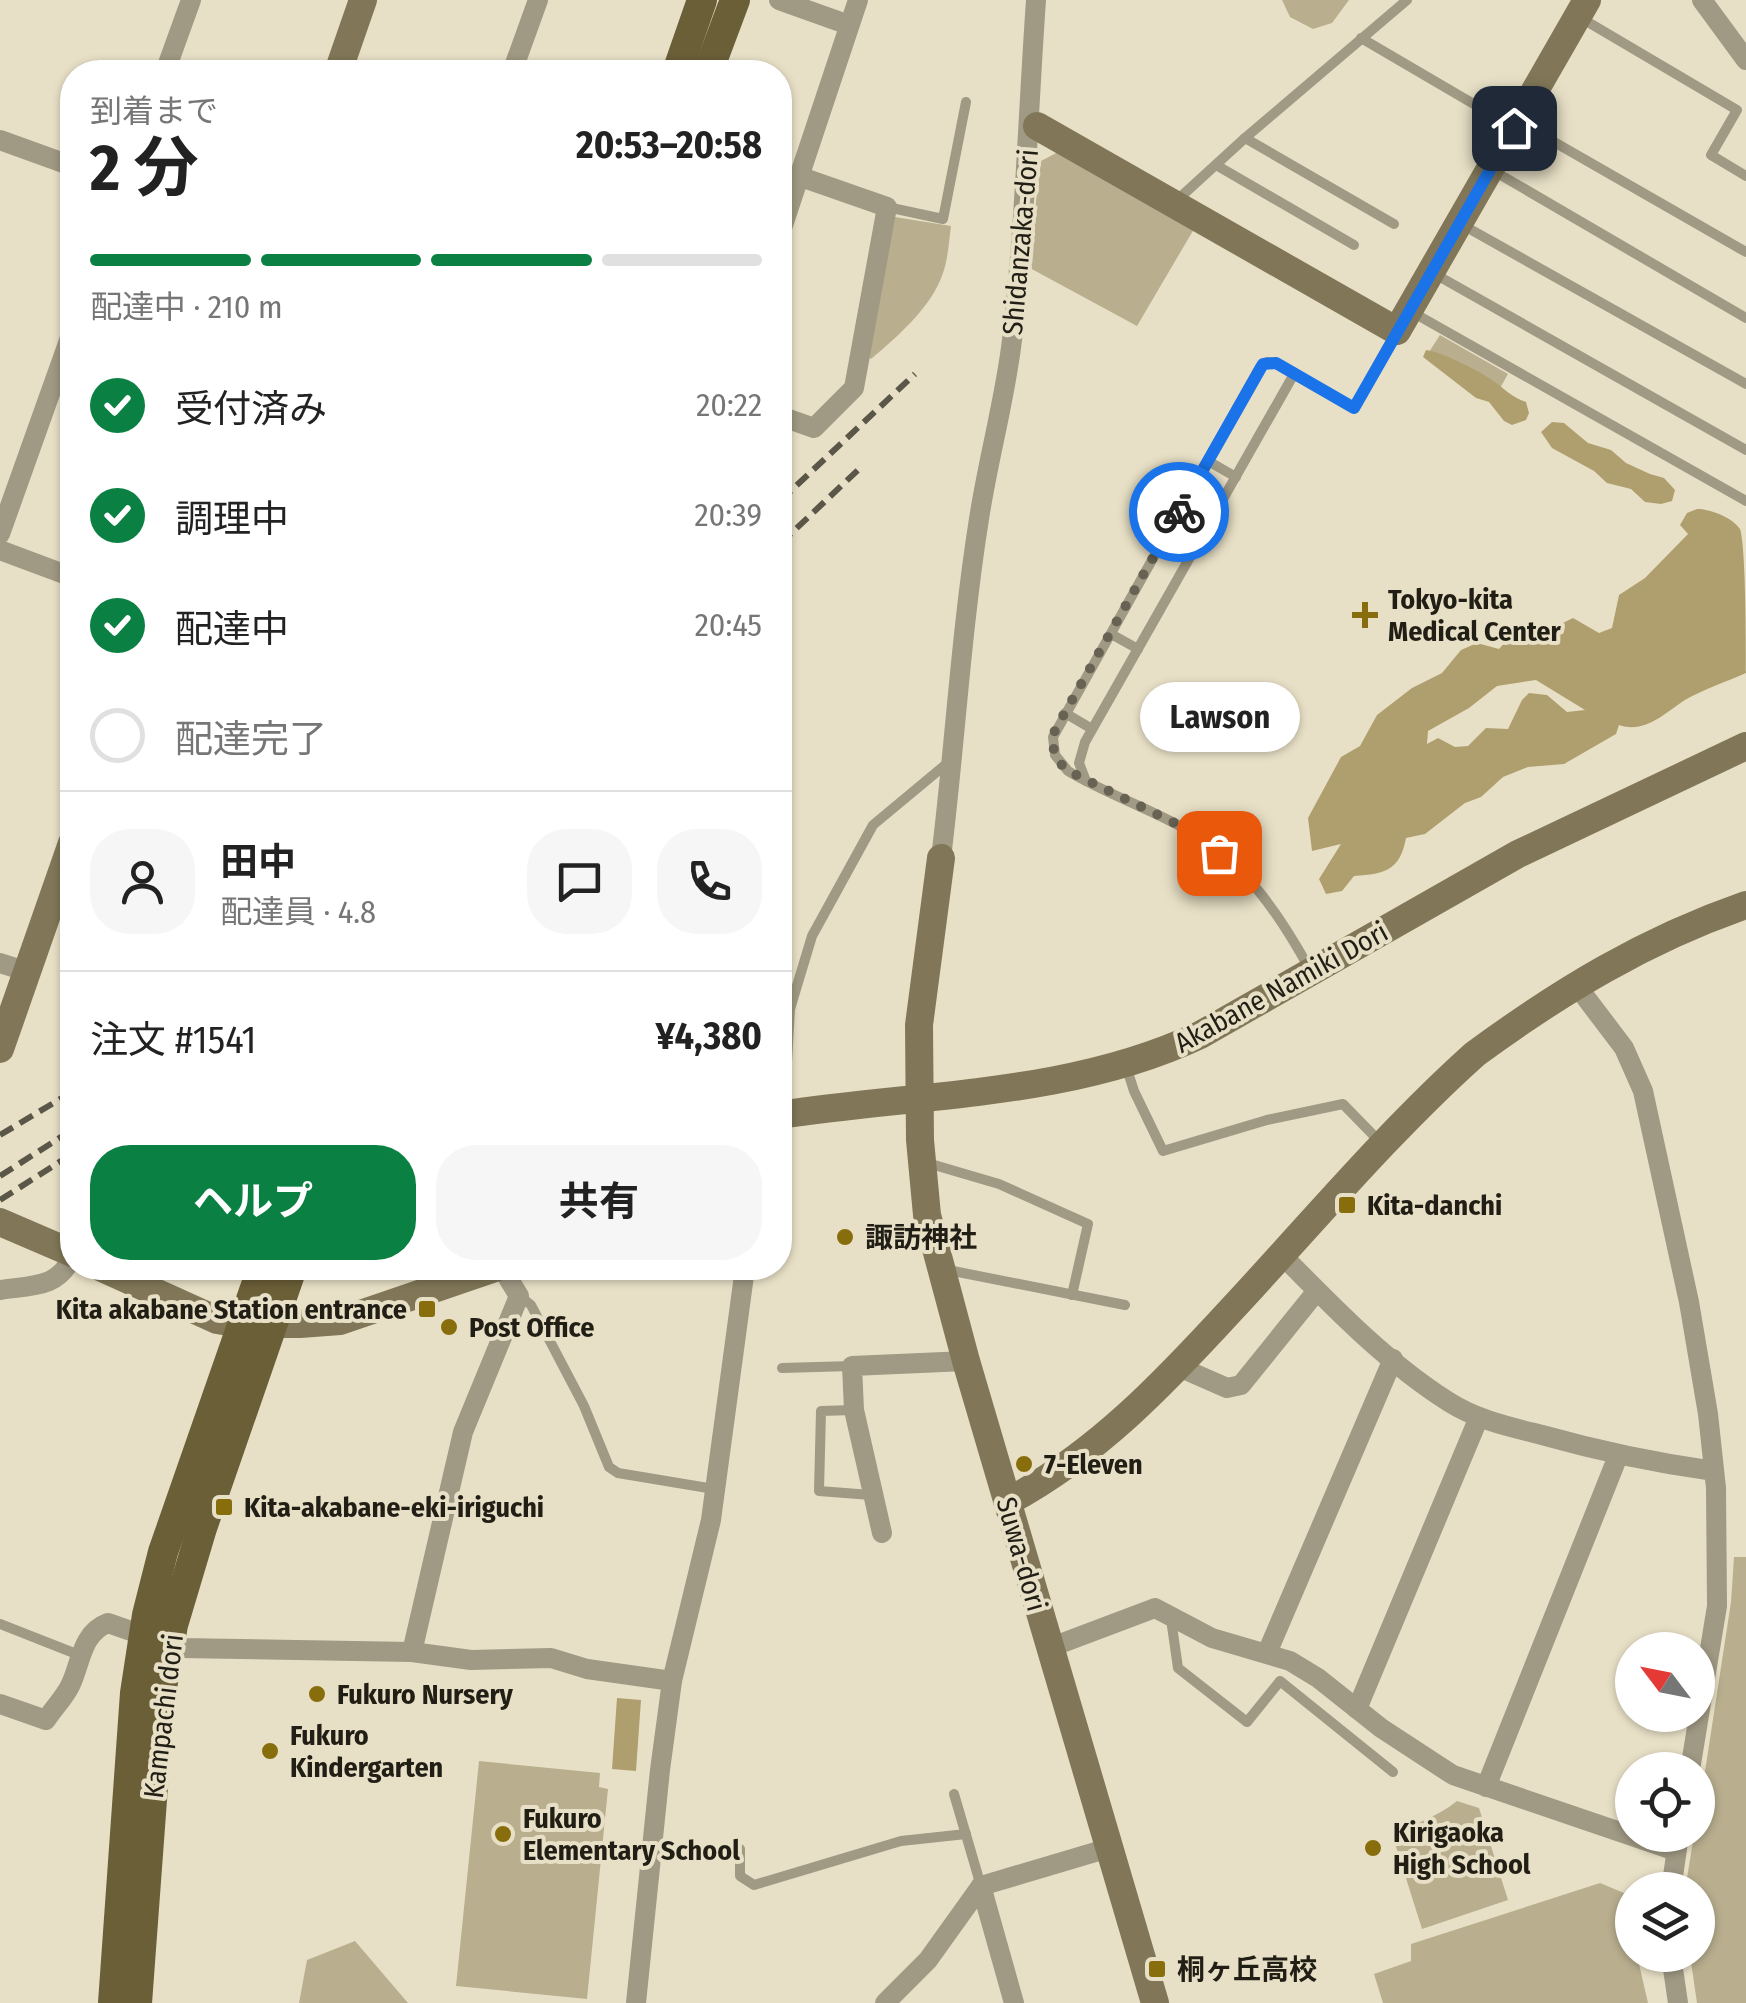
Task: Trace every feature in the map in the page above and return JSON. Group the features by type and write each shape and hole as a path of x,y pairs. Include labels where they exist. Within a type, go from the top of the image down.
{"main road":[{"path":"682,60 702,0"},
{"path":"712,60 735,0"},
{"path":"256,1324 261,1280"},
{"path":"256,1324 284,1280"},
{"name":"Kampachi dori","path":"113,2003 134,1707 156,1641 188,1572 256,1324"},
{"name":"Kampachi dori","path":"137,2003 159,1705 156,1641"}],"street":[{"path":"169,60 191,0"},
{"path":"342,60 363,0"},
{"path":"516,60 538,0"},
{"path":"779,0 850,25"},
{"path":"792,201 858,0"},
{"path":"1034,124 1036,0"},
{"path":"1702,0 1746,60"},
{"path":"1402,320 1582,8"},
{"name":"Shidanzaka-dori","path":"920,1098 919,1025 953,759 955,695 979,519 1011,344 1034,124 1174,203 1402,320"},
{"path":"0,140 60,162"},
{"path":"792,420 814,428 854,388 887,206 801,177"},
{"path":"0,534 60,366"},
{"path":"0,550 60,572"},
{"name":"Akabane Namiki Dori","path":"792,1113 1036,1085 1126,1066 1200,1035 1518,854 1746,746"},
{"path":"0,1049 60,879"},
{"path":"1007,1502 1078,1459 1179,1367 1474,1054 1640,948 1746,905"},
{"path":"0,962 28,972"},
{"path":"1577,986 1624,1048 1642,1091 1695,1334 1714,1471 1717,1606 1693,1752"},
{"name":"Suwa-dori","path":"920,1098 927,1215 1049,1648 1155,2003"},
{"path":"0,1222 60,1250"},
{"path":"1282,1256 1316,1292 1393,1359 1449,1402 1479,1417 1618,1456 1714,1471"},
{"path":"0,1290 51,1282 60,1276"},
{"path":"129,1280 217,1320 256,1324 340,1322 456,1280"},
{"path":"412,1652 462,1432 519,1296 499,1280"},
{"path":"636,2003 672,1682 698,1583 715,1490 743,1280"},
{"path":"1179,1367 1227,1388 1240,1385 1316,1292"},
{"path":"1268,1652 1393,1359"},
{"path":"882,1533 854,1410 852,1366 966,1361"},
{"path":"1357,1709 1479,1417"},
{"path":"1486,1786 1618,1456"},
{"path":"1049,1648 1155,1608 1212,1638 1290,1661 1454,1775 1615,1824"},
{"path":"0,1704 46,1720 70,1686 78,1655 104,1624 186,1649 412,1652 471,1660 551,1658 587,1669 672,1682"},
{"path":"886,2003 928,1960 982,1886 1109,1848"},
{"path":"982,1886 1014,2003"},
{"path":"1673,1972 1678,2003"}],"lane":[{"path":"1174,203 1406,0"},
{"path":"1582,8 1738,110 1711,155 1746,176"},
{"path":"1361,38 1746,252"},
{"path":"887,206 943,218 966,102"},
{"path":"1245,138 1394,224"},
{"path":"1216,164 1354,245"},
{"path":"1490,169 1746,318"},
{"path":"1458,223 1746,384"},
{"path":"1431,272 1746,450"},
{"path":"1310,971 1284,922 1248,875 1189,830 1087,782 1064,767 1054,750 1053,737 1065,714 1260,367 1271,362 1354,408 1402,320 1746,501"},
{"path":"1087,782 1081,772 1080,757 1092,729 1294,374"},
{"path":"1208,461 1236,477"},
{"path":"1111,634 1138,649"},
{"path":"1065,714 1092,729"},
{"path":"792,1002 812,936 878,818 953,759"},
{"path":"1126,1066 1163,1151 1267,1120 1343,1104 1384,1146"},
{"path":"922,1161 999,1184 1088,1224 1072,1295"},
{"path":"942,1269 1125,1305"},
{"path":"519,1296 531,1305 584,1406 609,1467 618,1473 715,1490"},
{"path":"782,1368 852,1366"},
{"path":"854,1410 821,1411 818,1491 871,1495"},
{"path":"1171,1616 1178,1668 1247,1722 1280,1682 1393,1772"},
{"path":"0,1624 78,1655"},
{"path":"954,1794 982,1886"},
{"path":"740,1849 740,1876 754,1885 901,1841 966,1834"}],"shaded area":[{"path":"1282,0 1349,0 1332,23 1313,29 1290,17"},
{"path":"1060,151 1194,229 1137,326 1028,267 1041,161"},
{"path":"895,217 951,226 947,256 938,286 922,309 871,359 867,356"},
{"path":"1440,335 1508,374 1499,390 1429,352"},
{"path":"1426,350 1469,367 1526,402 1526,420 1512,425 1504,421 1489,402 1476,398 1423,357"},
{"path":"1552,422 1564,423 1588,443 1611,450 1626,463 1664,478 1675,490 1672,501 1645,502 1631,489 1607,483 1594,471 1552,448 1541,432"},
{"path":"1697,509 1714,512 1740,529 1745,575 1746,673 1692,696 1646,724 1619,725 1616,734 1564,764 1528,767 1503,777 1481,797 1465,803 1425,834 1406,838 1400,857 1390,868 1354,876 1342,891 1326,894 1319,879 1341,844 1312,851 1308,818 1341,757 1360,746 1377,715 1412,688 1442,673 1461,650 1477,643 1499,649 1506,641 1530,639 1573,618 1599,633 1612,628 1619,595 1645,578 1688,534 1680,525 1687,513","holes":["1536,680 1585,710 1567,712 1547,695 1529,693 1508,729 1486,728 1468,746 1455,747 1438,738 1427,744 1428,731 1469,708 1497,686"]},
{"path":"1734,1557 1746,1557 1746,2003 1697,2003 1692,1972 1715,1972 1715,1872 1688,1872 1691,1852 1715,1852 1715,1752 1708,1752 1711,1732 1715,1732 1715,1706"},
{"path":"617,1698 641,1700 636,1771 612,1769"},
{"path":"479,1761 600,1773 599,1787 608,1789 587,1999 456,1986"},
{"path":"1457,1801 1479,1808 1508,1900 1422,1929 1393,1837"},
{"path":"1600,1883 1615,1889 1615,1972 1641,1972 1648,2003 1383,2003 1374,1974 1411,1961 1411,1944"},
{"path":"355,1941 408,2003 299,2003 307,1960"}],"railway":[{"path":"792,490 915,374"},
{"path":"792,533 858,470"},
{"path":"0,1135 60,1099"},
{"path":"0,1176 60,1138"},
{"path":"0,1200 60,1162"}],"way so far":[{"path":"1179,512 1055,730 1053,744 1058,760 1068,771 1189,830 1219,853"}],"place":[{"name":"Tokyo-kita Medical Center","path":"1365,615"},
{"name":"Lawson","path":"1219,853"},
{"name":"Kita-danchi","path":"1347,1205"},
{"name":"諏訪神社","path":"845,1237"},
{"name":"Kita akabane Station entrance","path":"427,1309"},
{"name":"Post Office","path":"449,1327"},
{"name":"7-Eleven","path":"1024,1464"},
{"name":"Kita-akabane-eki-iriguchi","path":"224,1507"},
{"name":"Fukuro Nursery","path":"317,1694"},
{"name":"Fukuro Kindergarten","path":"270,1751"},
{"name":"Fukuro Elementary School","path":"503,1834"},
{"name":"Kirigaoka High School","path":"1373,1848"},
{"name":"桐ヶ丘高校","path":"1157,1969"}],"route":[{"path":"1179,512 1263,364 1276,363 1354,408 1514,128"}]}
